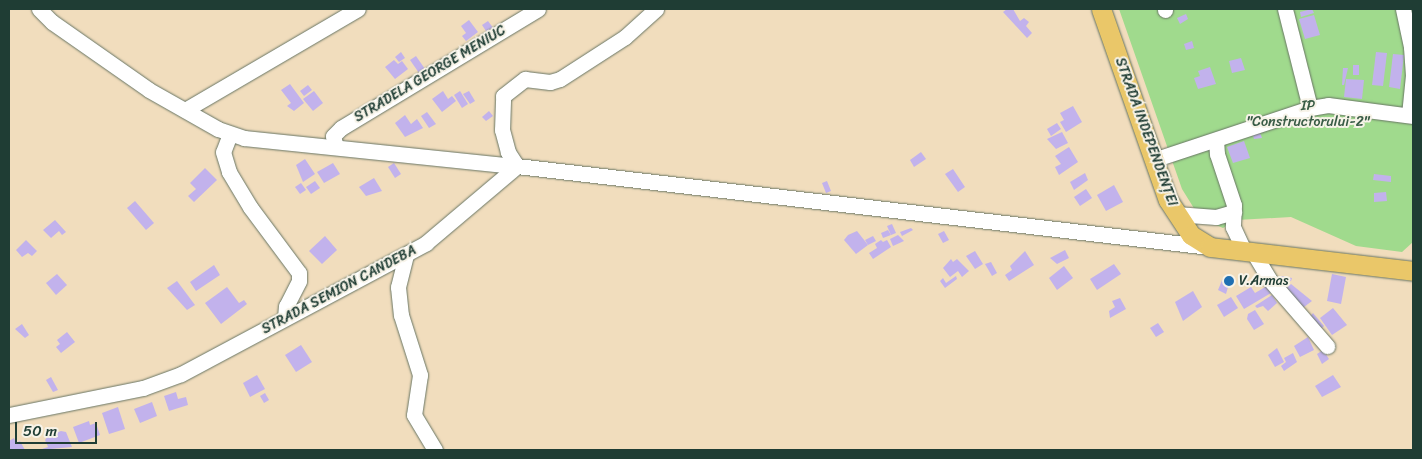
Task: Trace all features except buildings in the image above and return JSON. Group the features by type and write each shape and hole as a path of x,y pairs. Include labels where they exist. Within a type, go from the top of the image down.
{"main road":[{"name":"STRADA INDEPENDENȚEI","path":"1101,9 1153,160 1176,214 1191,235 1210,247 1413,271"}],"street":[{"path":"39,9 52,22 149,90 230,134 244,138 517,166 1158,243 1210,247"},
{"path":"185,110 358,9"},
{"name":"STRADELA GEORGE MENIUC","path":"336,147 334,136 341,128 538,9"},
{"path":"517,166 508,152 502,130 503,96 525,79 550,82 560,79 625,37 656,9"},
{"path":"1285,9 1310,108"},
{"path":"1153,160 1310,108 1328,105 1411,115 1413,66 1403,9"},
{"path":"230,134 223,152 229,172 250,207 299,273 299,281 286,306 285,317"},
{"path":"1216,140 1234,212 1233,227 1269,279 1327,346"},
{"name":"STRADA SEMION CANDEBA","path":"9,415 143,388 181,374 426,243 517,166"},
{"path":"1176,214 1216,217 1234,212"},
{"path":"406,255 398,287 401,315 420,375 414,415 435,450"}],"green space":[{"name":"IP \"Constructorului-2\"","path":"1119,9 1413,9 1413,242 1402,252 1356,246 1291,217 1237,220 1223,228 1200,218 1182,189"}],"place":[{"name":"V.Armas","path":"1229,281"}]}
